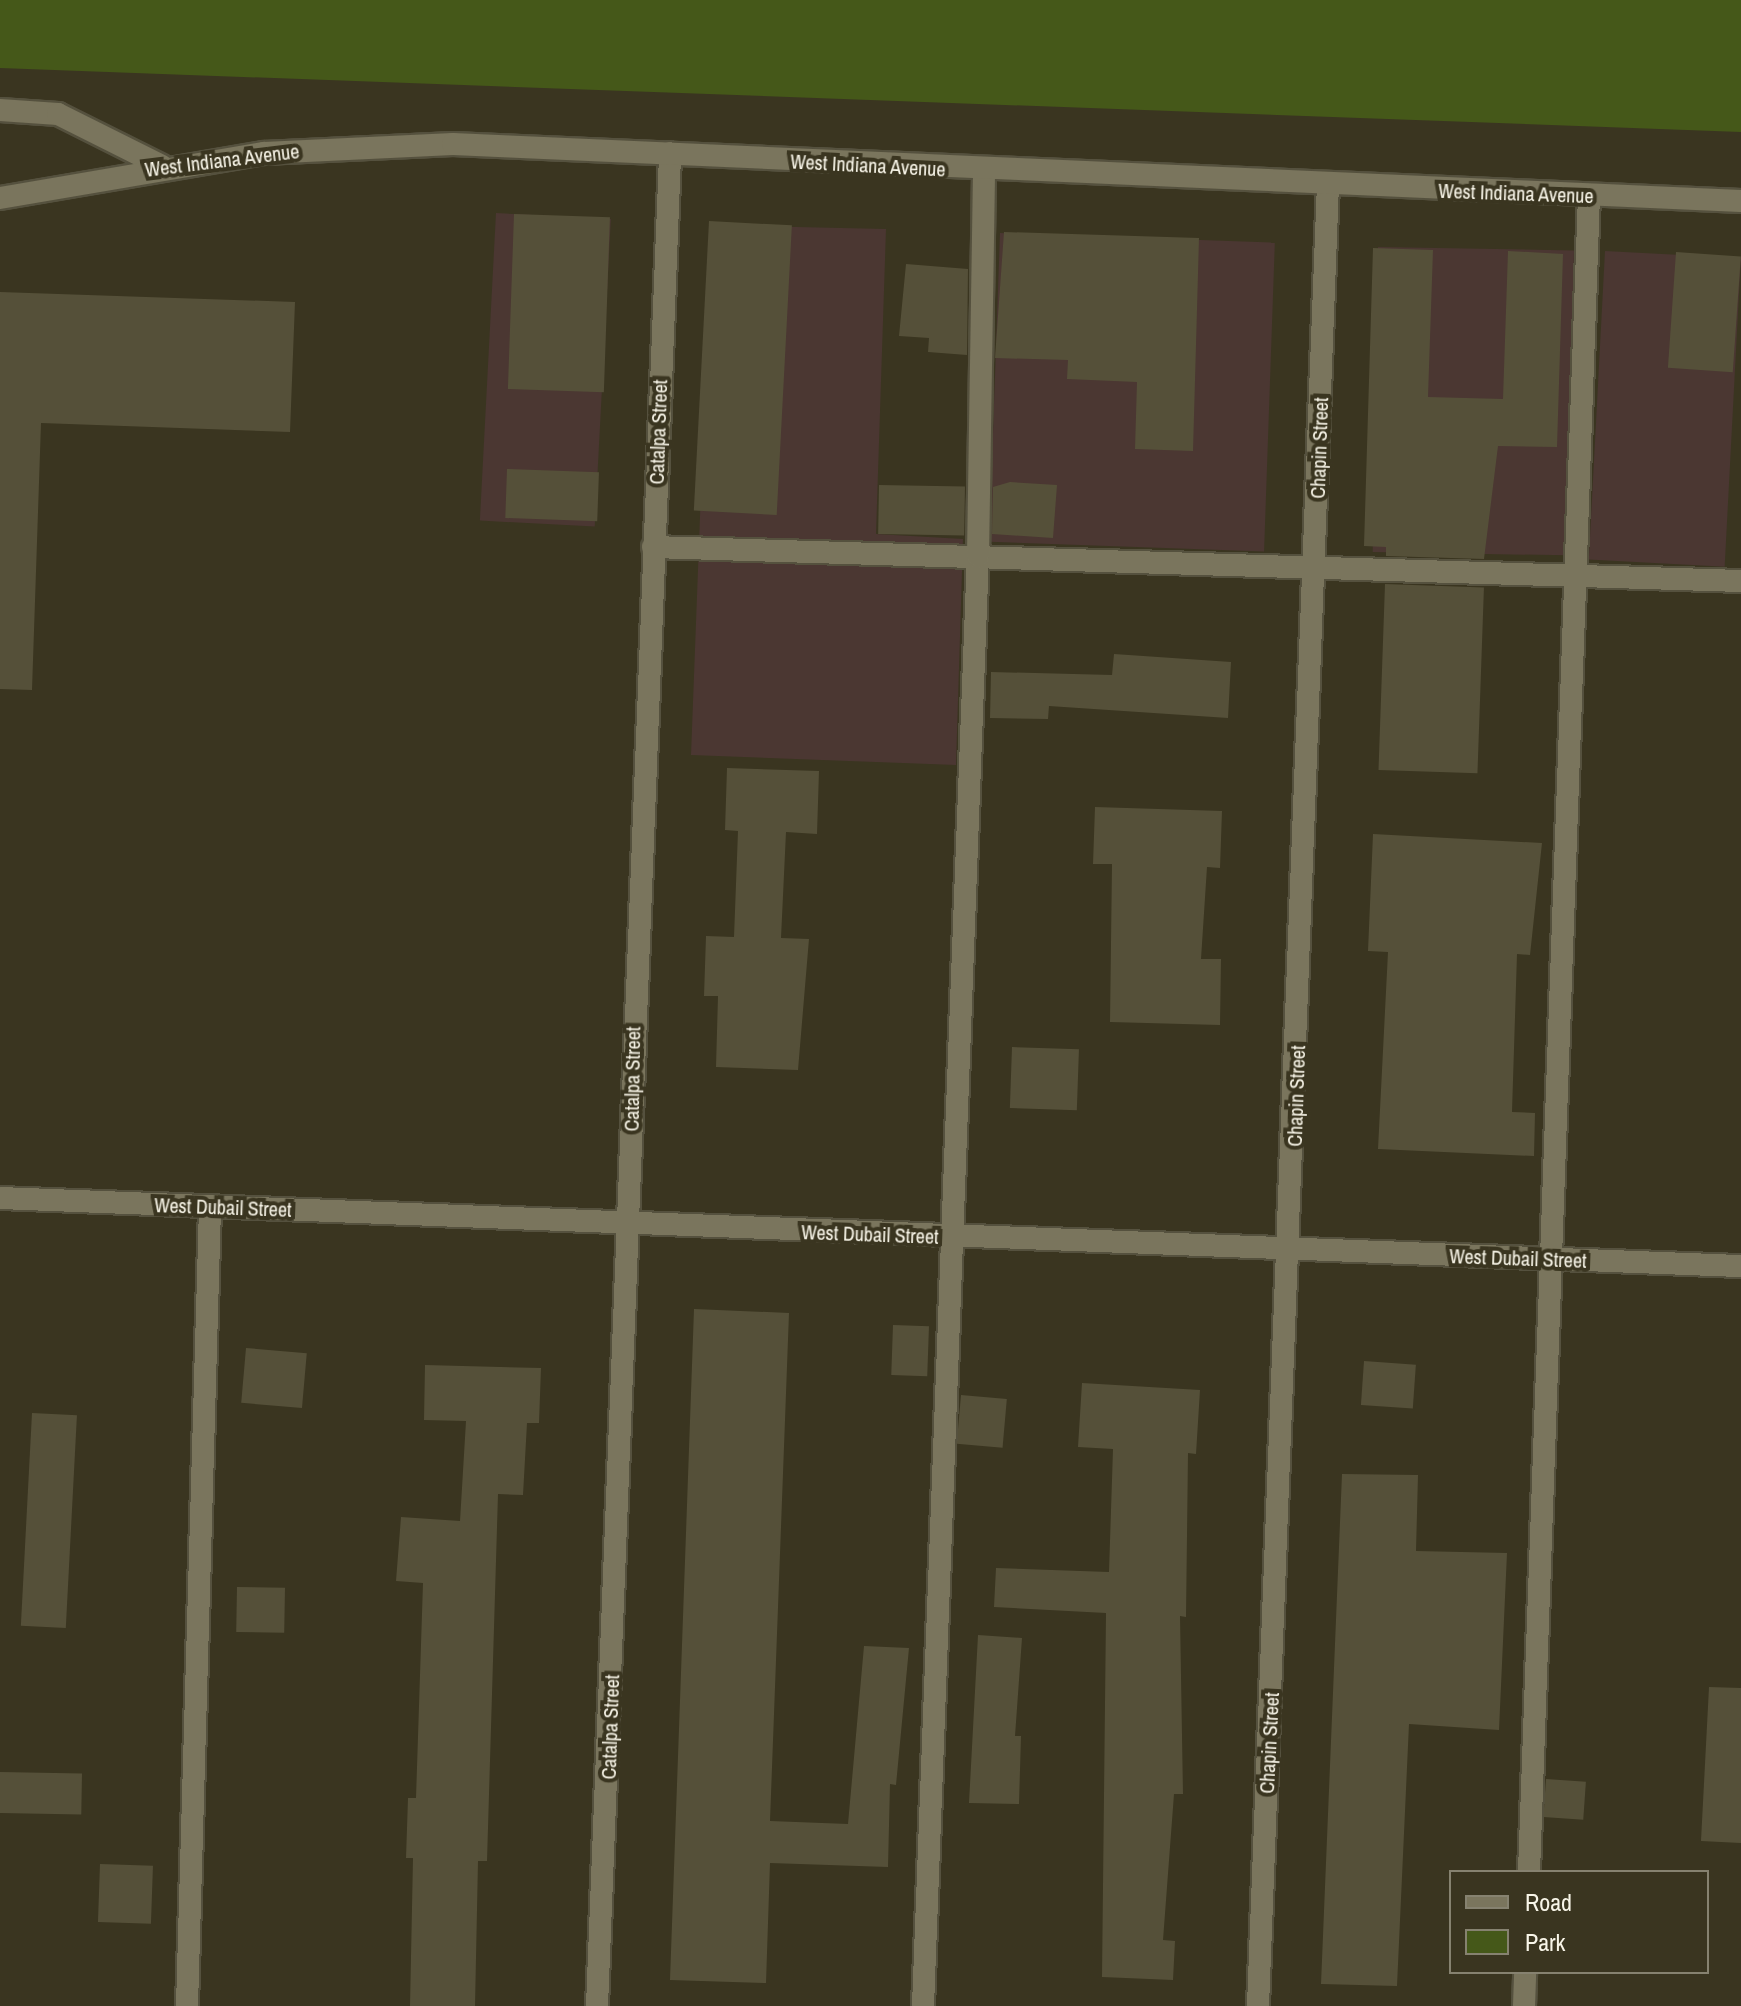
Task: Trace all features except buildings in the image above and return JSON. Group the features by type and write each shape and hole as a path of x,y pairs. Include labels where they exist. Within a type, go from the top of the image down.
{"street":[{"path":"0,110 58,114 162,166"},
{"name":"West Indiana Avenue","path":"0,198 162,166 350,145 670,153 984,172 1741,201"},
{"name":"Catalpa Street","path":"597,2006 670,153"},
{"path":"923,2006 948,1237 978,556 984,172"},
{"name":"Chapin Street","path":"1258,2006 1291,1249 1328,185"},
{"path":"1529,1870 1554,1259 1589,196"},
{"path":"653,547 1315,564 1741,581"},
{"name":"West Dubail Street","path":"0,1198 629,1225 1741,1266"},
{"path":"187,2006 210,1207"},
{"path":"1524,2006 1525,1974"}],"shaded area":[{"path":"496,213 611,219 595,527 480,521"},
{"path":"711,225 886,229 876,534 963,539 956,765 691,755"},
{"path":"1000,233 1275,243 1264,551 989,542"},
{"path":"1378,247 1574,250 1569,555 1373,552"},
{"path":"1605,251 1741,258 1725,567 1589,560"}],"green space":[{"path":"0,0 1741,0 1741,132 0,68"}]}
